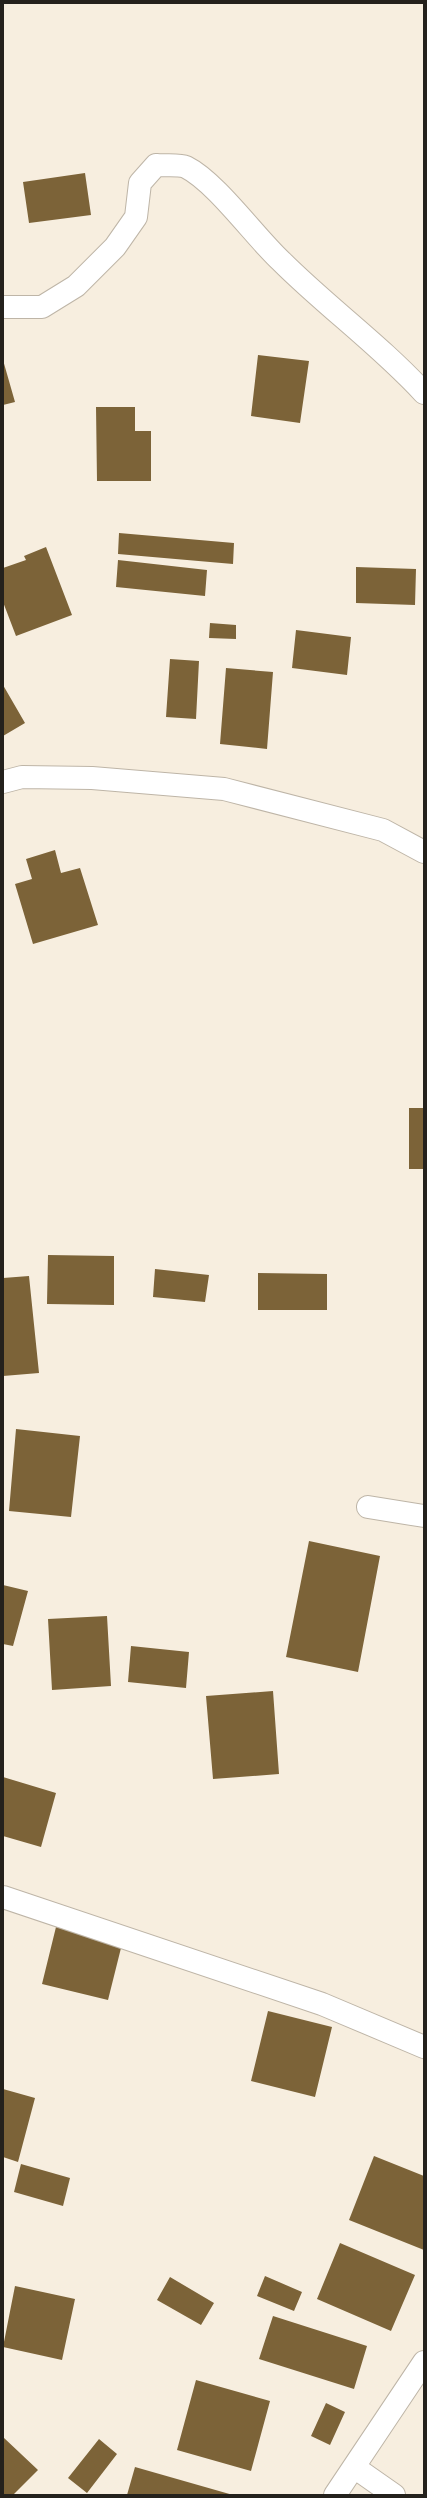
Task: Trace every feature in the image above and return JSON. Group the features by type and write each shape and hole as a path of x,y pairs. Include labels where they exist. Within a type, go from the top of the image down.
{"street":[{"path":"3,306 42,307 76,286 115,247 136,217 140,183 156,165 185,167 210,185 280,261 337,314 401,368 424,392"},
{"path":"3,782 22,777 92,778 224,789 383,830 424,852"},
{"path":"368,1507 424,1516"},
{"path":"3,1897 322,2004 424,2047"},
{"path":"335,2495 424,2362"},
{"path":"354,2467 394,2495"}],"building":[{"path":"85,173 91,215 29,223 23,182"},
{"path":"258,355 309,361 300,423 251,416"},
{"path":"3,360 15,402 3,405"},
{"path":"96,407 135,407 135,431 151,431 151,481 97,481"},
{"path":"119,533 234,543 233,564 118,554"},
{"path":"46,547 72,615 16,636 3,602 3,568 26,560 24,556"},
{"path":"118,560 207,570 205,596 116,587"},
{"path":"356,567 416,569 415,605 356,603"},
{"path":"210,623 236,625 236,639 209,638"},
{"path":"296,630 351,637 347,675 292,668"},
{"path":"170,659 199,661 196,719 166,717"},
{"path":"226,668 273,672 267,749 220,744"},
{"path":"3,685 25,723 3,736"},
{"path":"55,850 61,873 80,868 98,925 33,944 15,884 32,879 26,859"},
{"path":"409,1108 424,1108 424,1169 409,1169"},
{"path":"48,1255 114,1256 114,1305 47,1304"},
{"path":"155,1269 209,1275 205,1302 153,1297"},
{"path":"258,1273 327,1274 327,1310 258,1310"},
{"path":"29,1276 39,1373 3,1376 3,1278"},
{"path":"16,1429 80,1436 71,1517 9,1511"},
{"path":"309,1541 380,1556 358,1672 286,1657"},
{"path":"3,1585 28,1591 13,1646 3,1644"},
{"path":"107,1616 111,1686 52,1690 48,1619"},
{"path":"131,1646 189,1652 186,1688 128,1682"},
{"path":"273,1691 279,1774 213,1779 206,1696"},
{"path":"3,1777 56,1793 41,1847 3,1836"},
{"path":"56,1927 122,1944 108,2000 42,1984"},
{"path":"268,2011 332,2027 315,2097 251,2081"},
{"path":"3,2089 35,2098 18,2162 3,2157"},
{"path":"374,2156 424,2176 424,2250 349,2220"},
{"path":"21,2164 70,2178 63,2206 14,2192"},
{"path":"340,2243 415,2275 391,2331 317,2299"},
{"path":"265,2276 302,2292 294,2311 257,2296"},
{"path":"170,2277 214,2303 201,2325 157,2300"},
{"path":"15,2286 75,2299 62,2360 3,2347"},
{"path":"273,2316 367,2346 354,2389 259,2359"},
{"path":"196,2380 270,2401 251,2471 177,2450"},
{"path":"326,2403 345,2412 330,2445 311,2436"},
{"path":"3,2437 38,2470 13,2495 3,2495"},
{"path":"99,2439 117,2454 87,2493 68,2478"},
{"path":"135,2467 233,2495 127,2495"}]}
